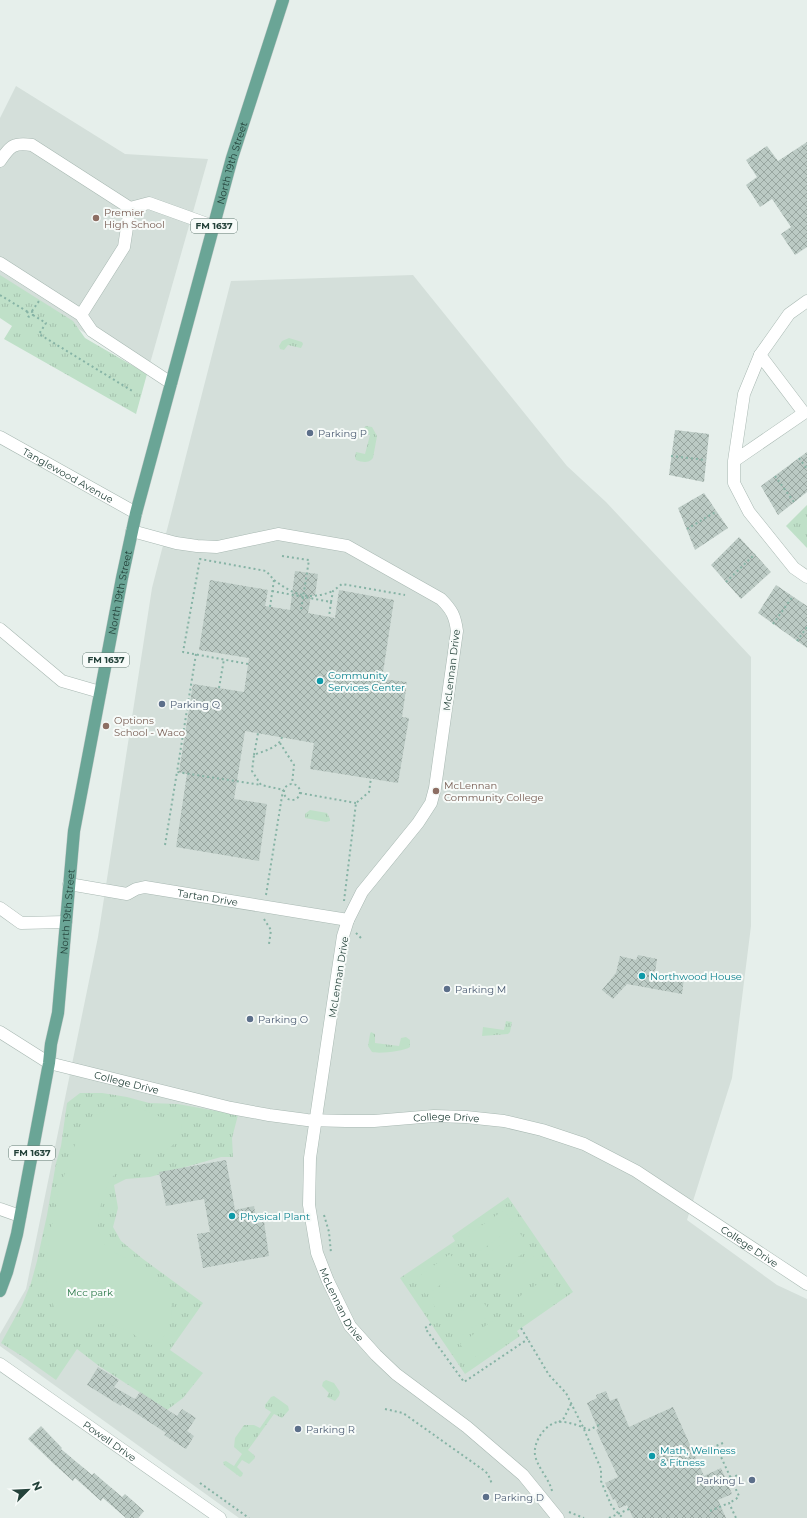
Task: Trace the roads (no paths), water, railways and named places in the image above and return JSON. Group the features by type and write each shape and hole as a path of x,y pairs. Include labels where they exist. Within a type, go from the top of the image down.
{"main road":[{"name":"North 19th Street","path":"0,1291 7,1272 20,1216 49,1063 51,1044 58,1014 74,831 132,531 232,158 283,0"}],"street":[{"path":"0,161 8,148 20,143 32,146 130,208 150,203 213,226"},
{"path":"81,315 124,247 130,208"},
{"path":"0,263 81,315 92,331 171,383"},
{"path":"807,300 789,314 760,355 744,394 734,461 734,483 749,512 794,568 807,577"},
{"path":"734,461 804,413 760,355"},
{"name":"Tanglewood Avenue","path":"0,437 136,513"},
{"name":"McLennan Drive","path":"132,531 176,543 197,546 217,547 278,534 347,546 441,599 450,609 455,618 457,631 435,788 431,803 410,834 362,892 351,926 343,936 310,1158 309,1205 317,1253 328,1281 350,1326 376,1355 396,1374 467,1427 522,1475 558,1518"},
{"path":"0,629 62,681 100,692"},
{"name":"Tartan Drive","path":"69,884 127,894 136,889 145,887 351,926"},
{"path":"0,908 21,923 66,922"},
{"name":"College Drive","path":"0,1032 49,1063 231,1108 269,1115 316,1120 374,1121 434,1116 466,1117 504,1121 560,1135 596,1150 636,1171 807,1284"},
{"path":"0,1209 20,1216"},
{"name":"Powell Drive","path":"0,1364 220,1518"}],"place":[{"name":"Premier High School","path":"96,218"},
{"name":"Parking P","path":"310,433"},
{"name":"Community Services Center","path":"320,681"},
{"name":"Parking Q","path":"162,704"},
{"name":"Options School - Waco","path":"106,726"},
{"name":"McLennan Community College","path":"436,791"},
{"name":"Northwood House","path":"642,976"},
{"name":"Parking M","path":"447,989"},
{"name":"Parking O","path":"250,1019"},
{"name":"Physical Plant","path":"232,1216"},
{"name":"Parking R","path":"298,1429"},
{"name":"Math, Wellness & Fitness","path":"652,1456"},
{"name":"Parking L","path":"752,1480"},
{"name":"Parking D","path":"486,1497"}],"park label":[{"name":"Mcc park","path":"90,1292"}]}
